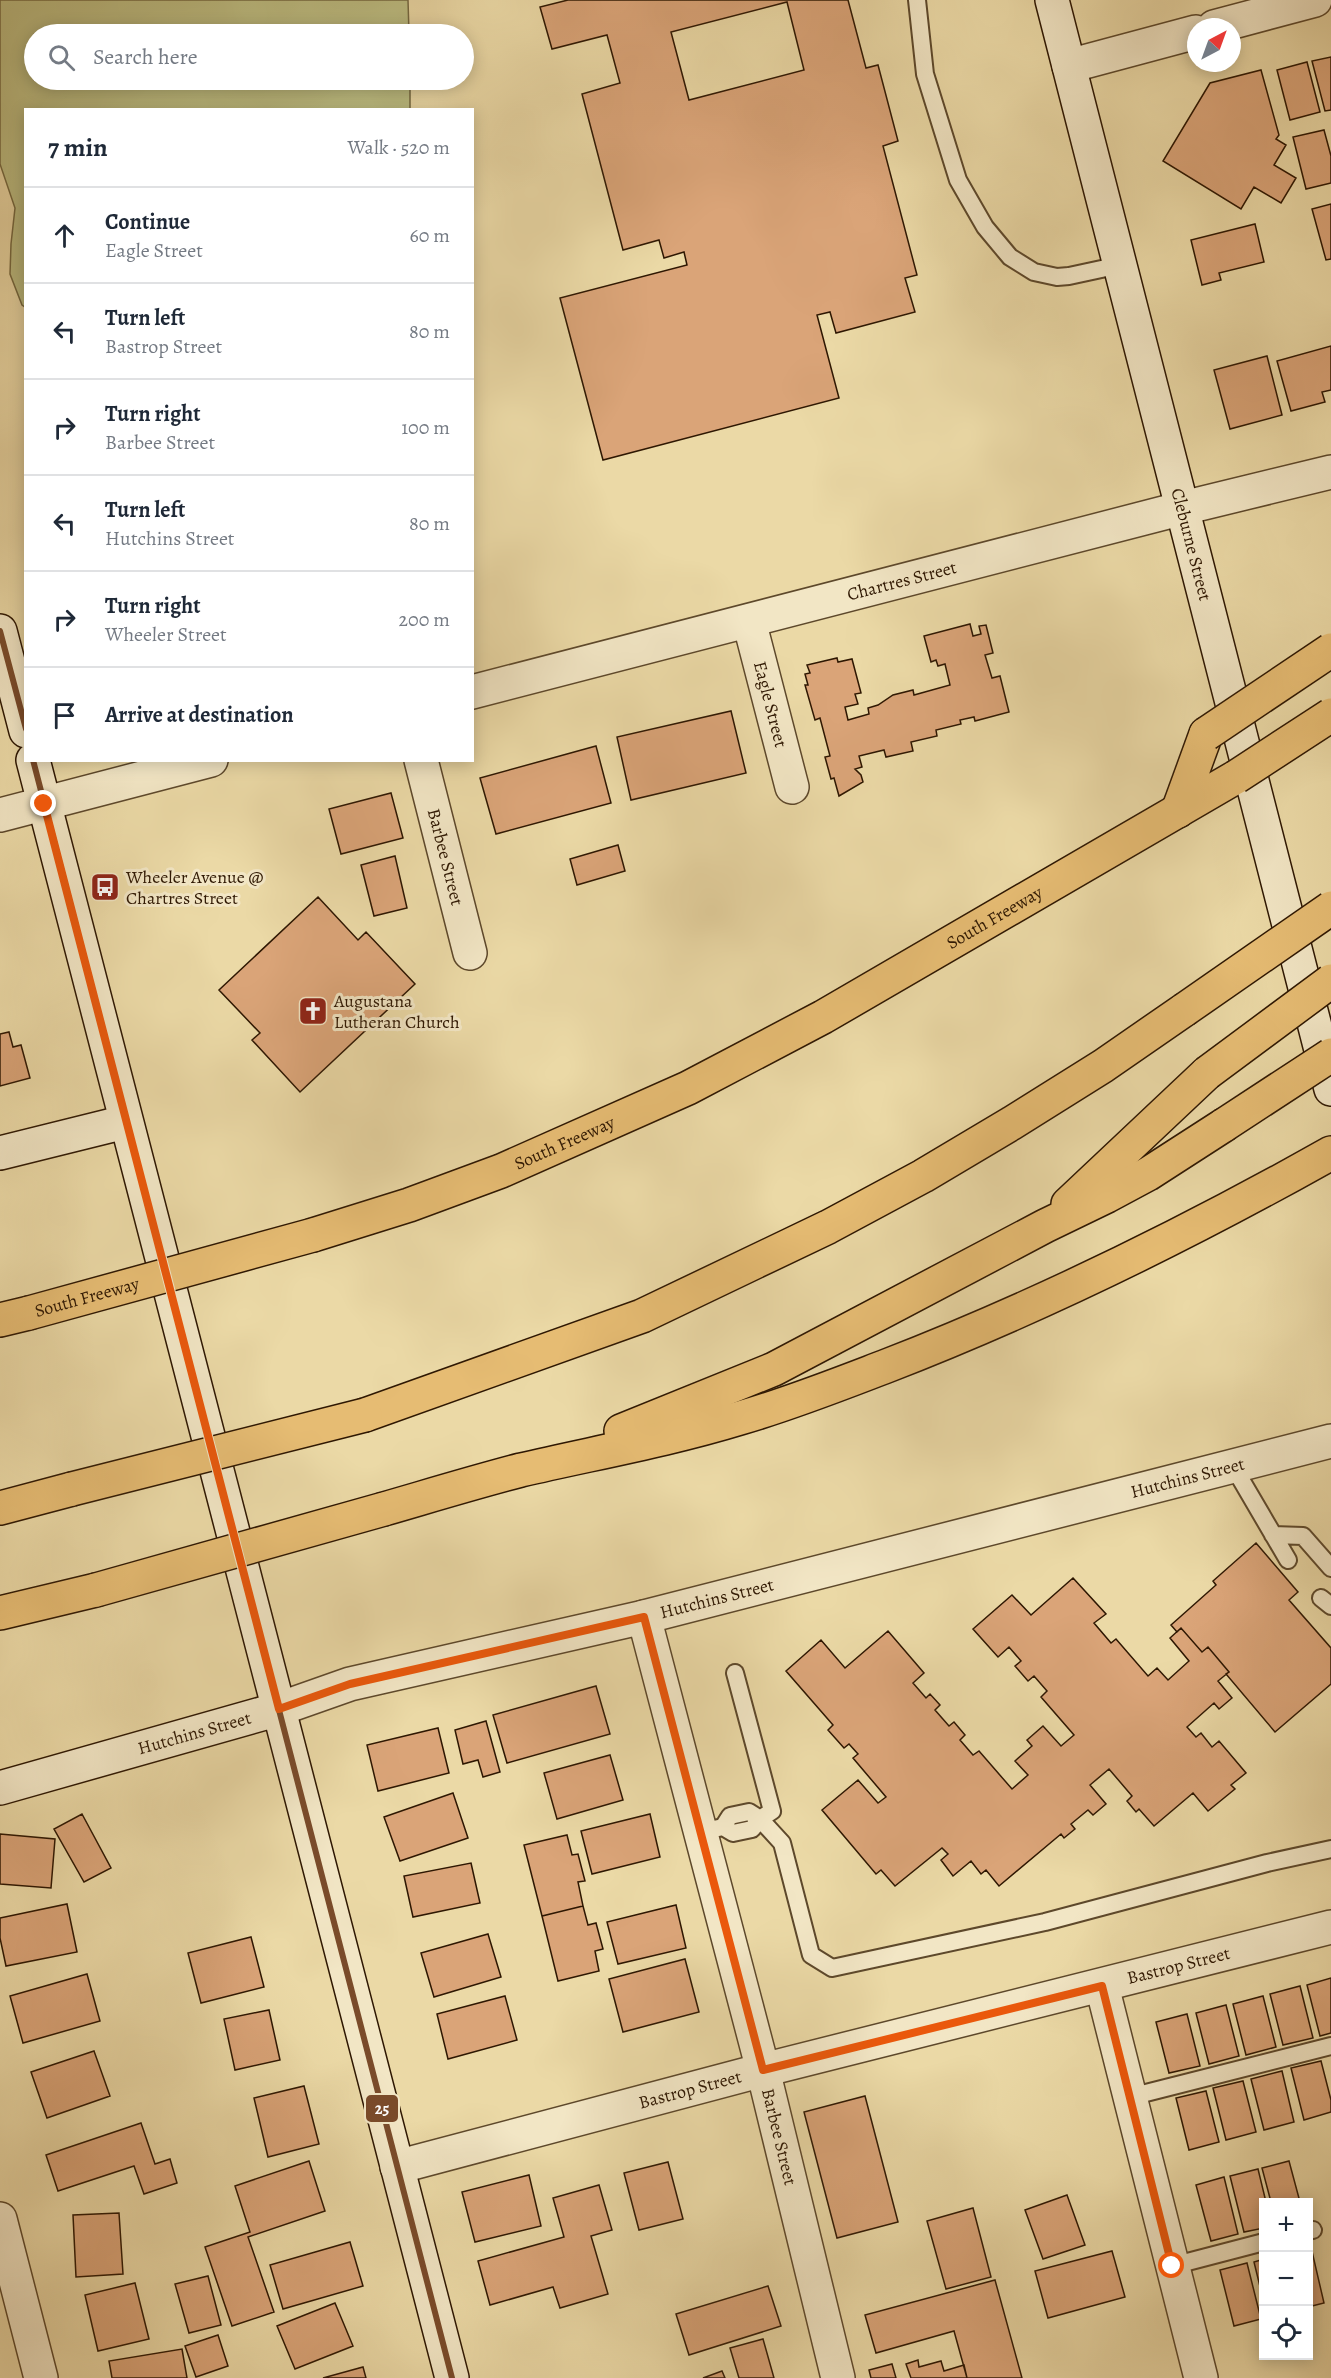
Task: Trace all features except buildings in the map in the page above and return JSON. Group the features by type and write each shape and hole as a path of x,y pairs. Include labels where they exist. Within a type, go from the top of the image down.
{"highway":[{"path":"1178,811 1206,734 1331,650"},
{"name":"South Freeway","path":"15,1316 313,1236 409,1205 501,1171 688,1088 823,1017 1236,777 1331,716"},
{"path":"0,1508 365,1415 642,1316 828,1227 923,1176 1103,1066 1331,908"},
{"path":"1045,1226 1207,1073 1331,981"},
{"path":"0,1612 96,1590 477,1481 652,1420 774,1369 1148,1174 1331,1055"},
{"path":"477,1481 660,1440 740,1418 822,1391 1037,1303 1143,1254 1245,1202 1331,1153"}],"street":[{"name":"Cleburne Street","path":"1052,0 1331,1089"},
{"path":"1241,20 1315,0"},
{"path":"1069,66 1187,34"},
{"name":"Chartres Street","path":"474,691 1183,508 1331,472"},
{"name":"Eagle Street","path":"749,621 792,787"},
{"path":"0,632 24,723"},
{"path":"34,762 452,2378"},
{"path":"0,815 203,762"},
{"name":"Barbee Street","path":"422,762 470,953"},
{"path":"0,1154 125,1122"},
{"name":"Hutchins Street","path":"0,1788 279,1709 350,1684 644,1617 1331,1441"},
{"name":"Barbee Street","path":"644,1617 712,1830 763,2070 838,2378"},
{"name":"Bastrop Street","path":"397,2167 763,2070 1331,1927"},
{"path":"1102,1986 1201,2378"},
{"path":"0,2219 41,2378"}],"lane":[{"path":"917,0 925,74 958,180 985,227 1010,257 1034,272 1057,277 1120,265"},
{"path":"1233,1466 1288,1560"},
{"path":"1273,1535 1303,1536 1331,1568"},
{"path":"712,1830 733,1833 752,1829 760,1819 772,1811 735,1673"},
{"path":"760,1819 782,1843 811,1955 832,1968 1045,1922 1267,1863 1331,1849"},
{"path":"1130,2097 1331,2046"},
{"path":"1172,2266 1259,2243"}],"green space":[{"path":"0,0 408,0 409,24 24,24 24,90 410,90 410,108 24,108 24,306 10,274 15,208 0,164"}],"transit line":[{"name":"25","path":"0,631 24,721"},
{"name":"25","path":"34,762 452,2378"}],"place":[{"name":"Wheeler Avenue @ Chartres Street","path":"105,887"},
{"name":"Augustana Lutheran Church","path":"313,1011"}],"route":[{"path":"44,804 279,1709 350,1684 644,1617 763,2070 1102,1986 1172,2266"}]}
